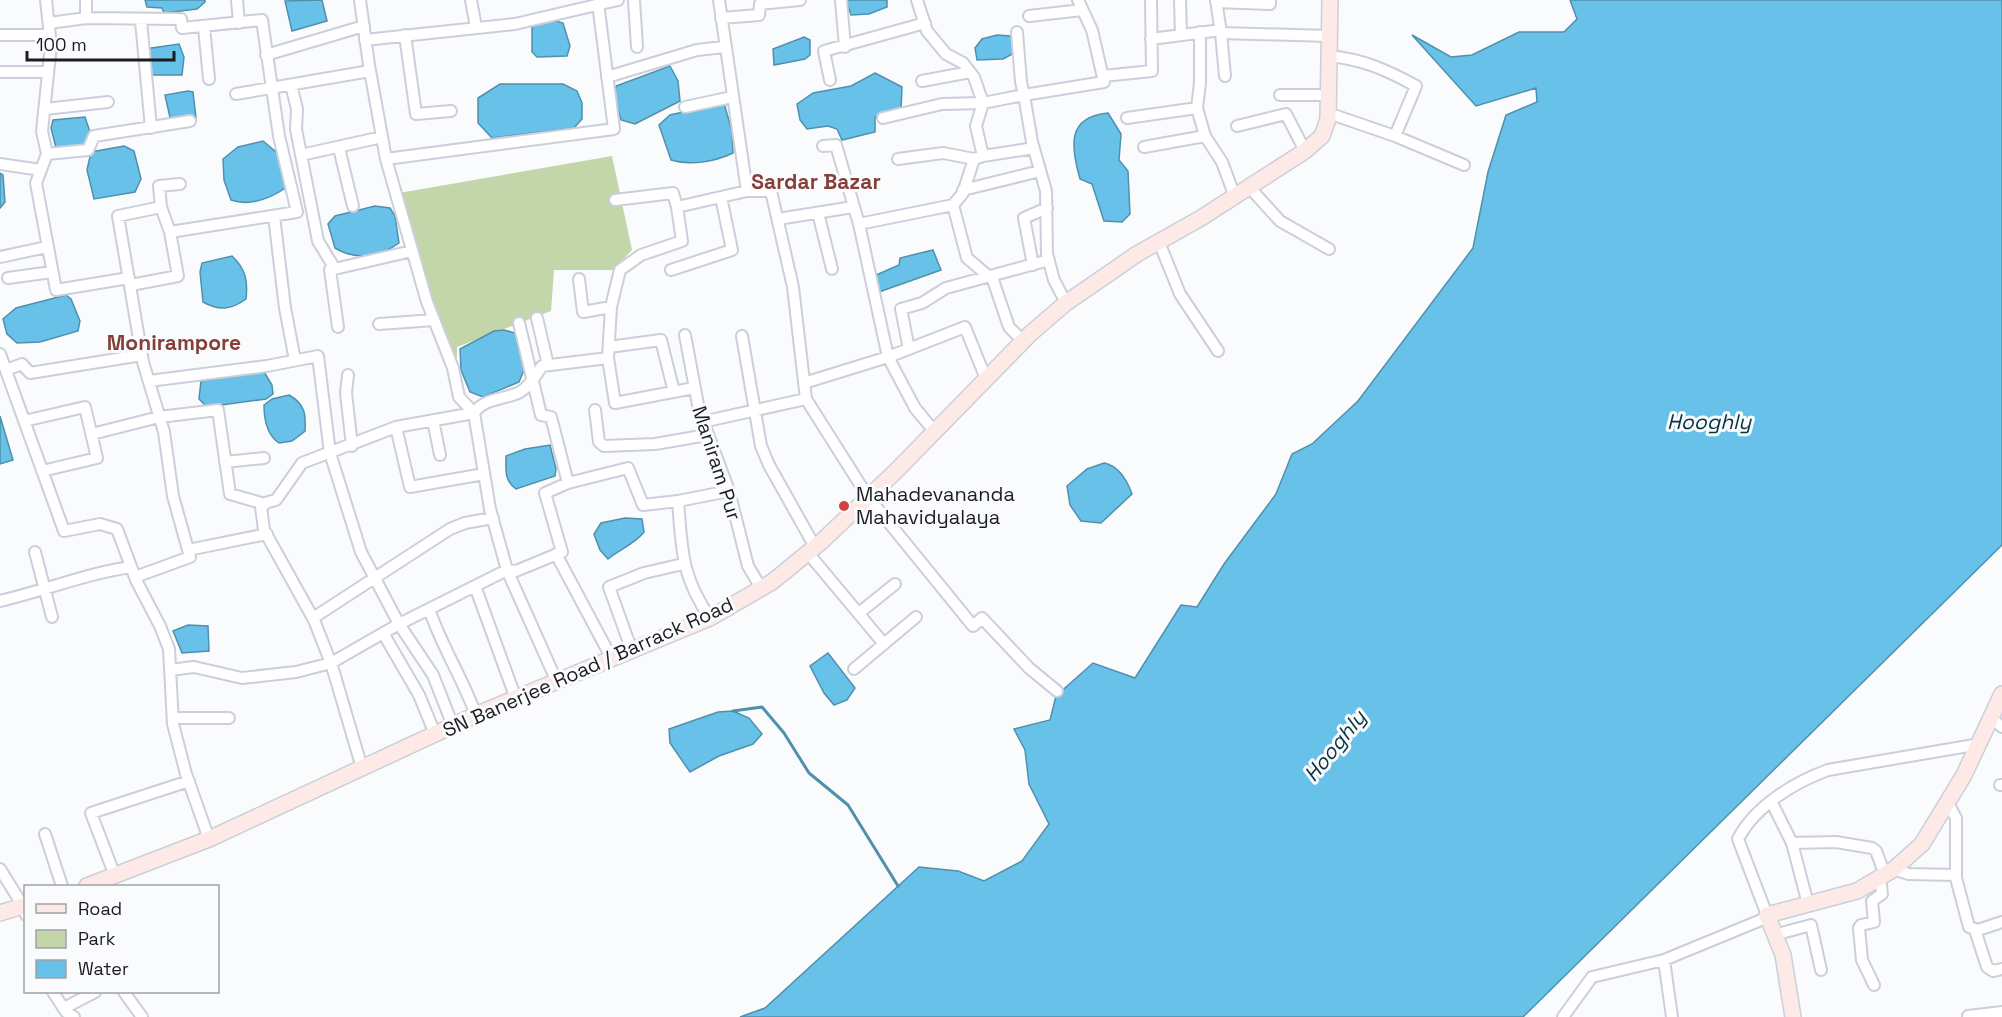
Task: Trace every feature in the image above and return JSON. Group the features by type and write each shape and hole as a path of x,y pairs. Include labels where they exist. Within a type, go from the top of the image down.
{"street":[{"path":"46,0 49,29 48,72 42,131 47,154 36,183 56,290 178,276 170,232 161,207 159,186 180,184"},
{"path":"86,0 86,18"},
{"path":"237,0 240,23"},
{"path":"360,0 386,159 412,251 434,320 456,375 459,398 474,413 493,518 507,570 556,682"},
{"path":"471,0 476,27"},
{"path":"365,40 515,24 618,0"},
{"path":"634,0 637,47"},
{"path":"719,0 724,47 747,191"},
{"path":"721,18 759,15 760,4 800,0"},
{"path":"841,0 845,47"},
{"path":"859,224 953,205 979,158 976,126 983,103 970,72 963,63 946,54 927,31 917,0"},
{"path":"1103,76 1152,71 1151,0"},
{"path":"1180,0 1181,34"},
{"path":"1225,76 1216,1 1270,4 1270,0"},
{"name":"SN Banerjee Road / Barrack Road","path":"90,885 209,839 476,715 710,618 761,588 812,550 1023,341 1066,303 1159,242 1250,188 1305,151 1322,136 1328,113 1330,0"},
{"path":"386,159 614,129 598,3"},
{"path":"884,118 942,104 983,103 1104,82 1092,30 1080,5 1029,16"},
{"path":"0,35 49,29 86,18 141,21 181,20 182,28 262,20 279,136 297,212 170,232"},
{"path":"141,21 151,128"},
{"path":"830,80 823,53 925,23"},
{"path":"266,55 364,26"},
{"path":"204,27 209,79"},
{"path":"1151,39 1221,31 1329,36"},
{"path":"1017,32 1024,95 1034,148 1046,191 1049,260 1054,280 1066,303"},
{"path":"1200,32 1200,83 1197,108 1205,136 1222,162 1235,197"},
{"path":"405,35 416,114 451,111"},
{"path":"607,77 697,50 724,47"},
{"path":"1329,56 1350,58 1380,67 1416,86 1395,136"},
{"path":"236,94 370,71"},
{"path":"0,72 48,72"},
{"path":"922,81 970,72"},
{"path":"291,85 297,109 296,129 318,241 335,269"},
{"path":"1280,94 1328,95"},
{"path":"685,107 732,97"},
{"path":"45,109 108,102"},
{"path":"1127,118 1197,108"},
{"path":"1328,113 1395,136 1464,165"},
{"path":"1237,126 1286,114 1305,151"},
{"path":"47,154 88,150 94,136 189,121"},
{"path":"1144,147 1205,136"},
{"path":"301,155 382,137"},
{"path":"823,146 836,145 859,224 888,357 915,408 934,431"},
{"path":"339,148 353,206"},
{"path":"898,159 943,153 979,158 1034,148"},
{"path":"0,164 41,170"},
{"path":"963,190 1040,171"},
{"path":"1250,188 1280,222 1329,249"},
{"path":"677,207 747,191 771,191 793,287 806,399 868,497 973,626 982,618 1029,668 1057,691"},
{"path":"615,200 673,193 682,241 641,255 620,270 611,307 608,352 615,403 694,388"},
{"path":"671,270 732,250 721,197"},
{"path":"953,205 967,258 993,280 1009,327 1023,341"},
{"path":"0,601 47,590 106,570 133,572 190,557 173,496 159,417 142,355 118,216 161,207"},
{"path":"777,219 853,207"},
{"path":"1033,265 1024,218 1047,208"},
{"path":"818,213 832,269"},
{"path":"274,216 285,308 295,360"},
{"path":"1159,242 1180,294 1218,351"},
{"path":"0,257 47,247"},
{"path":"338,327 330,270 412,251"},
{"path":"909,349 901,309 922,303 941,290 1049,260"},
{"path":"8,278 52,272"},
{"path":"579,279 583,312 611,307"},
{"path":"537,318 548,365"},
{"path":"379,324 434,320"},
{"path":"519,323 540,415 551,417 568,483"},
{"path":"804,383 888,357 965,327 986,379"},
{"name":"Maniram Pur","path":"685,334 702,422 729,491 748,566 761,588"},
{"path":"742,336 761,446 769,465 812,550 884,644"},
{"path":"362,768 331,663 313,618 267,534 261,507 276,500 302,463 352,446 396,427 474,413 480,405 520,392 542,366 661,340 674,392"},
{"path":"0,354 64,531 100,524 117,529 133,572 160,626 169,649 173,718 189,781 209,839"},
{"path":"6,370 22,364 30,373 142,355"},
{"path":"149,381 318,356 330,453 362,552 374,580 399,624 433,675 453,726"},
{"path":"348,375 346,393 352,446"},
{"path":"702,422 806,399"},
{"path":"24,421 85,407 97,458 42,471"},
{"path":"92,434 159,417 218,410 231,495 249,497 265,504"},
{"path":"595,410 599,442 603,446 655,444 707,435"},
{"path":"433,420 440,455"},
{"path":"396,427 410,487 484,474"},
{"path":"225,462 264,458"},
{"path":"170,670 194,666 242,678 296,672 331,663 399,624 507,570 516,571 562,552 545,494 568,483 628,468 643,506 729,491"},
{"path":"678,501 683,564 695,596 710,618"},
{"path":"313,618 450,530 465,523 493,518"},
{"path":"188,550 267,534"},
{"path":"35,552 47,590 52,617"},
{"path":"556,554 612,659"},
{"path":"632,651 609,587 644,573 683,564"},
{"path":"859,613 895,584"},
{"path":"475,586 516,699"},
{"path":"429,609 441,644 466,686 476,715"},
{"path":"854,669 916,617"},
{"path":"382,633 419,695 435,734"},
{"path":"1563,1017 1592,977 1664,960 1767,916 1857,891 1887,874 1922,844 1980,744 1996,722 2002,694"},
{"path":"173,718 229,718"},
{"path":"1793,1017 1783,956 1738,842 1739,836 1771,801 1806,778 1828,770 1980,744"},
{"path":"115,876 91,813 189,781"},
{"path":"1771,801 1792,843 1808,903"},
{"path":"1948,802 1956,818 1956,875 1959,896 1969,927 1975,930 2002,922"},
{"path":"45,834 62,885"},
{"path":"1792,843 1836,842 1872,848 1876,851 1887,874 1882,895 1872,901 1874,922 1859,927 1862,960 1874,985"},
{"path":"0,869 24,906"},
{"path":"1887,874 1956,875"},
{"path":"0,913 24,908"},
{"path":"1774,935 1811,925 1821,970"},
{"path":"1975,930 1987,967 1993,971 2002,969"},
{"path":"1664,960 1672,1017"},
{"path":"54,993 64,1008 74,1017"},
{"path":"64,1008 93,993"},
{"path":"125,993 142,1017"},
{"path":"1968,1016 2002,1012"}],"green space":[{"path":"612,156 632,250 613,270 554,270 551,311 457,347 457,358 453,360 429,303 399,193"}],"water":[{"path":"145,0 205,0 205,2 197,9 164,13 162,8 147,7"},
{"path":"322,0 327,21 292,31 285,1"},
{"path":"846,0 887,0 887,7 869,14 851,15"},
{"name":"Hooghly","path":"1570,0 2002,0 2002,545 1523,1017 740,1017 765,1008 919,867 958,871 984,881 1022,861 1049,824 1029,784 1025,750 1014,729 1050,720 1056,696 1093,663 1135,678 1181,605 1197,607 1224,564 1276,494 1292,454 1312,444 1358,401 1473,248 1488,172 1506,115 1537,102 1536,88 1476,106 1412,35 1451,57 1472,55 1519,32 1564,32 1577,19"},
{"path":"552,20 563,23 570,46 567,56 537,57 532,52 532,27 537,23"},
{"path":"997,35 1011,36 1016,40 1016,52 1003,59 977,60 975,48 982,39"},
{"path":"804,37 810,40 810,55 805,59 774,65 773,49"},
{"path":"179,44 184,57 182,75 147,75 145,49"},
{"path":"670,66 678,81 680,101 635,124 621,120 614,96 616,86"},
{"path":"875,73 902,87 901,109 875,117 875,132 842,140 837,129 828,126 807,129 800,120 797,104 813,93 851,86"},
{"path":"500,84 563,84 577,91 582,103 582,119 574,128 492,138 478,123 478,98"},
{"path":"193,92 196,118 171,122 165,95"},
{"path":"724,103 732,131 733,153 702,162 686,163 671,160 659,125 670,115"},
{"path":"1108,113 1121,134 1119,160 1128,171 1130,214 1122,222 1104,221 1092,184 1080,179 1075,156 1074,145 1078,127 1085,120"},
{"path":"85,117 90,132 88,145 56,148 51,128 53,120"},
{"path":"263,141 282,157 287,187 274,195 253,202 231,200 224,180 223,159 238,147"},
{"path":"124,146 134,151 141,179 135,192 94,199 87,170 91,152"},
{"path":"0,173 3,175 5,202 0,208"},
{"path":"375,206 390,208 395,216 399,243 384,252 368,256 351,255 335,248 328,224 335,216"},
{"path":"933,250 941,270 879,292 874,276 899,265 900,258"},
{"path":"232,256 245,276 246,299 225,308 214,307 203,302 200,272 202,263"},
{"path":"66,295 71,299 80,321 78,331 40,342 17,343 7,334 3,319 16,308"},
{"path":"504,330 515,333 524,370 519,382 483,397 470,392 461,370 460,349 494,331"},
{"path":"264,372 272,385 273,394 266,399 207,407 199,399 201,381"},
{"path":"289,395 298,402 303,410 305,431 292,441 279,443 267,426 264,405 272,399"},
{"path":"0,416 13,460 0,464"},
{"path":"550,445 556,469 555,476 516,489 512,486 506,471 506,456 525,449"},
{"path":"1104,463 1114,467 1122,474 1132,494 1101,523 1081,521 1070,505 1067,486 1087,469"},
{"path":"625,518 642,519 644,532 637,540 608,559 600,550 594,534 601,523"},
{"path":"188,625 208,626 209,651 182,653 173,631"},
{"path":"828,653 855,688 847,700 834,705 824,693 810,666"},
{"path":"733,711 749,718 762,734 753,744 719,756 690,772 670,743 669,729 718,712"}],"waterway":[{"path":"733,711 762,707 784,733 809,773 848,805 898,886"}],"place":[{"name":"Mahadevananda Mahavidyalaya","path":"844,506"}],"district":[{"name":"Sardar Bazar","path":"816,182"},
{"name":"Monirampore","path":"174,343"}]}
